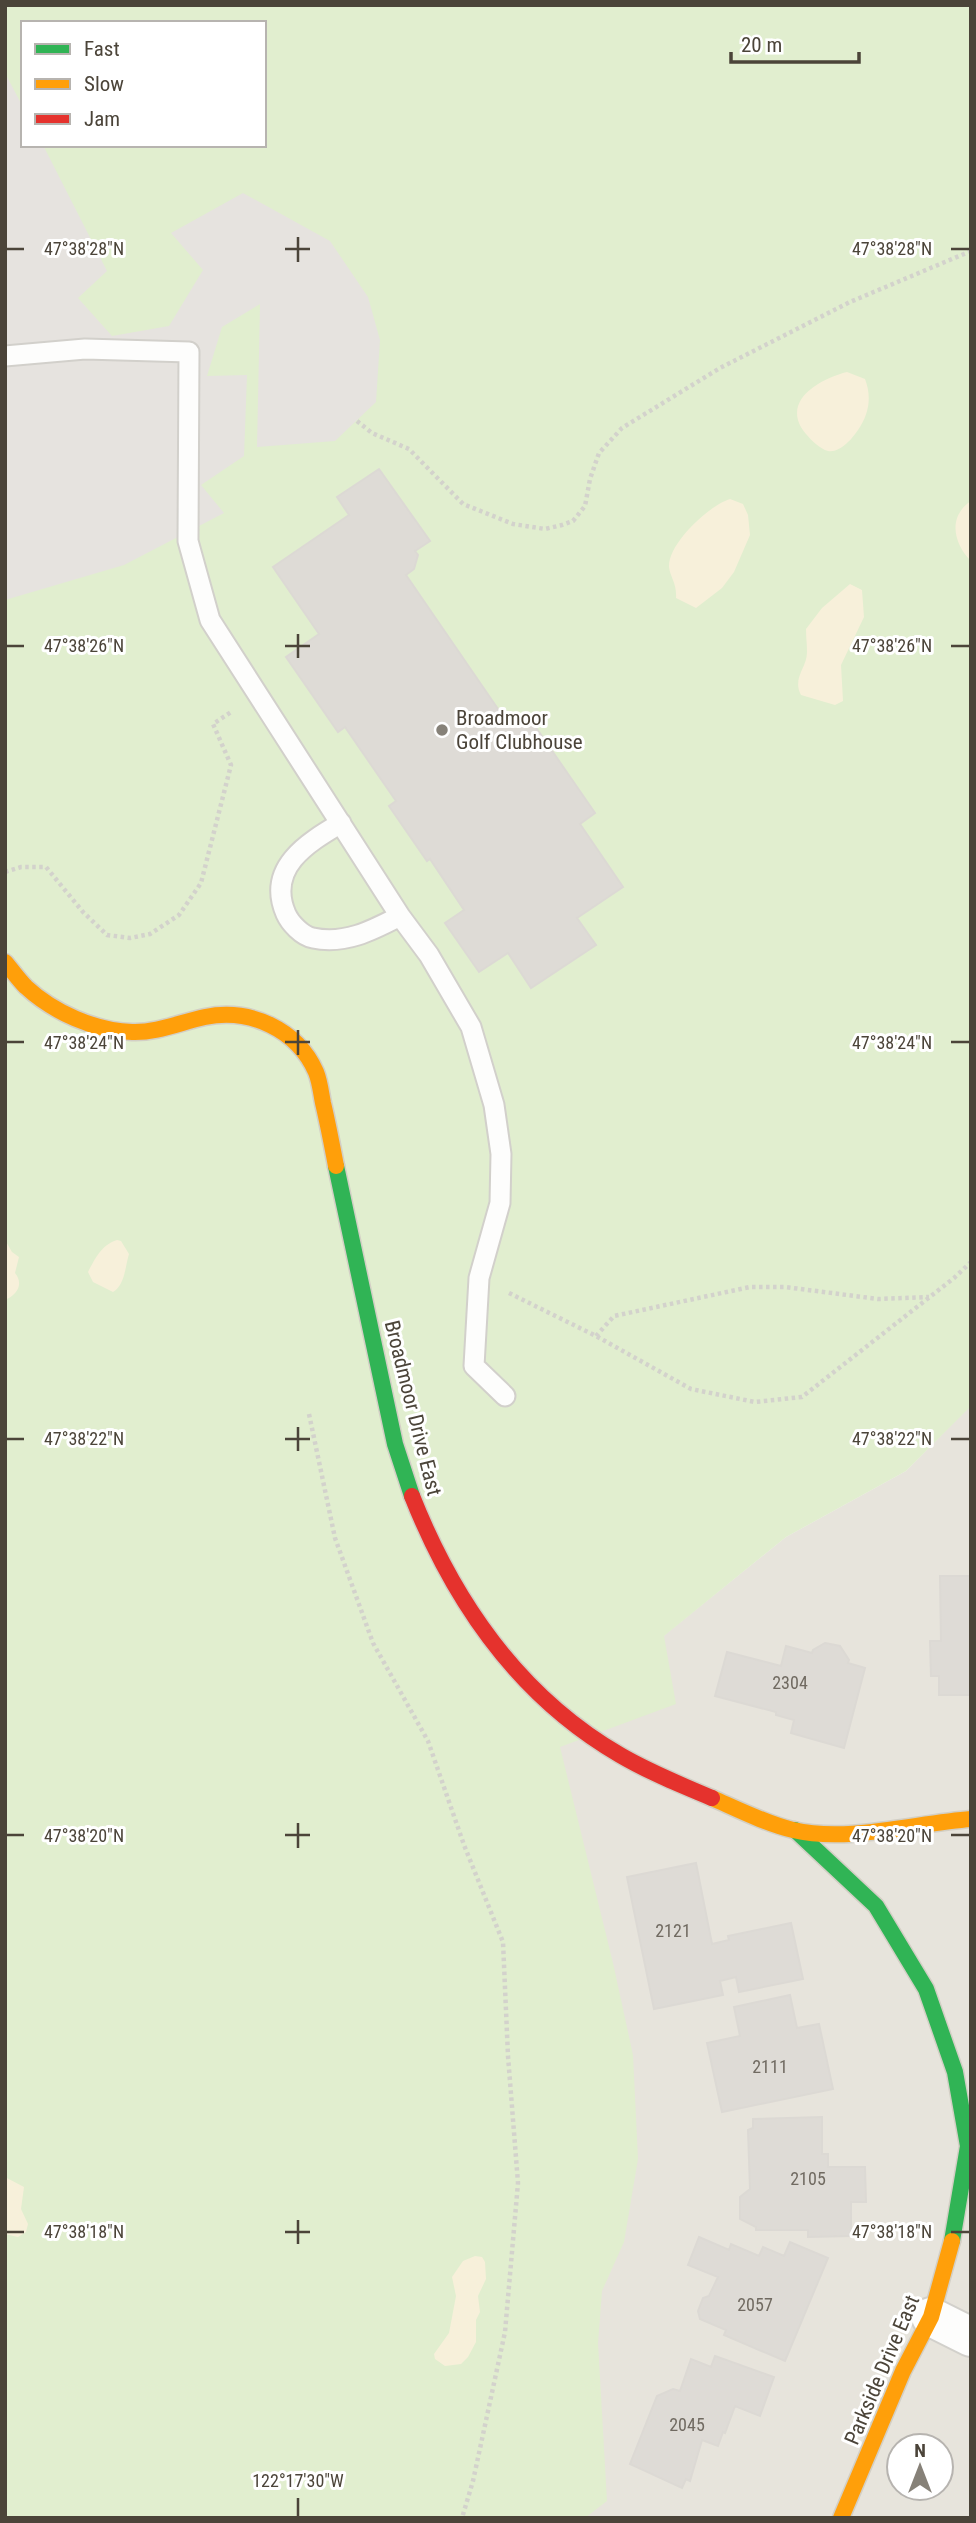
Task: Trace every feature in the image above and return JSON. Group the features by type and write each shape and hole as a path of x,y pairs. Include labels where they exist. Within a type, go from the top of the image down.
{"street":[{"name":"Broadmoor Drive East","path":"5,962 27,988 56,1007 106,1028 145,1032 228,1012 262,1020 282,1030 300,1045 317,1074 320,1086 396,1444 408,1489 430,1544 460,1599 499,1654 551,1706 614,1752 703,1795 795,1830 829,1833 873,1832 971,1819"},
{"name":"Parkside Drive East","path":"795,1830 876,1906 926,1989 955,2072 968,2146 955,2232 931,2317 903,2371 841,2518"},
{"path":"931,2317 971,2337"}],"lane":[{"path":"5,356 85,349 189,352 188,541 210,620 400,916 429,955 471,1027 494,1105 501,1154 500,1203 479,1278 474,1366 505,1396"},
{"path":"341,823 311,840 294,856 282,881 280,900 289,922 310,938 338,940 364,935 400,916"}],"path":[{"path":"357,421 372,433 410,449 463,503 513,524 545,529 562,525 573,521 584,506 599,453 622,428 720,368 850,302 971,251"},
{"path":"5,872 21,867 46,867 83,912 107,935 130,937 150,934 179,915 201,883 231,765 213,724 257,694"},
{"path":"479,1278 596,1336 691,1389 755,1402 802,1397 971,1262"},
{"path":"596,1336 614,1316 751,1287 785,1287 878,1299 929,1297"},
{"path":"309,1414 335,1538 369,1632 428,1741 464,1845 503,1942 518,2183 505,2332 473,2481 462,2518"}],"shaded area":[{"path":"5,73 21,103 21,147 44,147 107,271 78,298 112,336 169,326 203,270 171,233 243,193 330,241 368,297 380,340 376,402 335,441 257,447 260,304 222,327 207,376 247,375 244,456 201,485 224,513 124,565 5,600"},
{"path":"971,1405 971,2518 535,2518 500,1768 786,1537 906,1471"}],"green space":[{"path":"5,5 971,5 971,1406 906,1471 786,1537 664,1636 676,1704 560,1747 633,2055 638,2159 624,2242 602,2291 598,2343 607,2501 585,2518 5,2518"}],"sand":[{"path":"847,372 865,379 869,399 867,412 849,441 837,450 828,451 806,434 797,412 800,402 815,386"},
{"path":"730,499 743,504 748,515 750,535 734,572 722,588 696,608 676,598 669,567 671,557 675,547 692,526 712,509"},
{"path":"971,501 971,561 960,547 956,523 963,507"},
{"path":"850,584 862,590 864,617 841,665 843,701 835,705 801,695 798,683 807,652 806,629 822,608"},
{"path":"5,1240 12,1252 19,1257 15,1273 19,1285 13,1295 5,1300"},
{"path":"117,1240 121,1241 129,1254 122,1280 113,1292 93,1282 88,1272 103,1249"},
{"path":"5,2177 24,2187 21,2209 28,2224 26,2232 18,2237 5,2234"},
{"path":"475,2256 482,2257 485,2262 486,2279 478,2296 480,2312 476,2320 476,2342 461,2364 445,2366 435,2359 434,2354 449,2333 456,2296 452,2277 463,2261"}],"building":[{"name":"Broadmoor Golf Clubhouse","path":"379,469 430,541 415,551 418,555 414,569 406,575 511,728 528,716 595,813 580,824 623,887 577,918 596,945 531,988 508,953 479,972 445,923 464,910 430,859 427,861 389,806 396,801 345,727 338,732 286,657 319,634 273,567 349,515 337,497"},
{"path":"940,1576 971,1576 971,1695 939,1695 939,1676 931,1676 930,1641 941,1641"},
{"path":"825,1643 840,1646 849,1660 848,1663 865,1668 844,1748 791,1733 794,1720 776,1715 776,1712 715,1696 727,1652 781,1666 786,1646 812,1653"},
{"path":"696,1863 712,1944 729,1940 728,1936 791,1923 803,1979 739,1992 736,1977 720,1981 723,1995 654,2009 627,1877"},
{"path":"790,1995 797,2028 819,2024 833,2089 722,2112 707,2043 740,2036 734,2007"},
{"path":"822,2117 822,2154 828,2154 828,2167 865,2167 866,2202 851,2202 851,2236 808,2237 808,2230 756,2230 756,2227 740,2219 740,2197 750,2189 748,2130 753,2128 753,2119"},
{"path":"699,2237 729,2250 731,2244 759,2256 763,2247 784,2256 790,2242 828,2258 785,2361 724,2335 726,2330 700,2319 698,2311 703,2298 709,2296 718,2277 688,2265"},
{"path":"715,2356 774,2377 760,2416 735,2406 718,2446 702,2440 690,2481 686,2479 682,2488 630,2464 657,2396 673,2389 680,2391 691,2359 711,2367"}],"traffic: fast":[{"path":"336,1166 395,1444 412,1496"},
{"path":"795,1830 876,1906 926,1989 955,2072 968,2146 952,2241"}],"traffic: slow":[{"path":"5,962 37,996 62,1012 104,1028 141,1032 222,1015 255,1019 284,1033 308,1057 316,1072 336,1166"},
{"path":"712,1798 773,1824 814,1833 882,1831 971,1819"},
{"path":"841,2518 903,2371 931,2317 952,2241"}],"traffic: jam":[{"path":"412,1496 448,1573 494,1644 521,1676 584,1732 620,1755 712,1798"}],"place":[{"name":"Broadmoor Golf Clubhouse","path":"442,730"}]}
